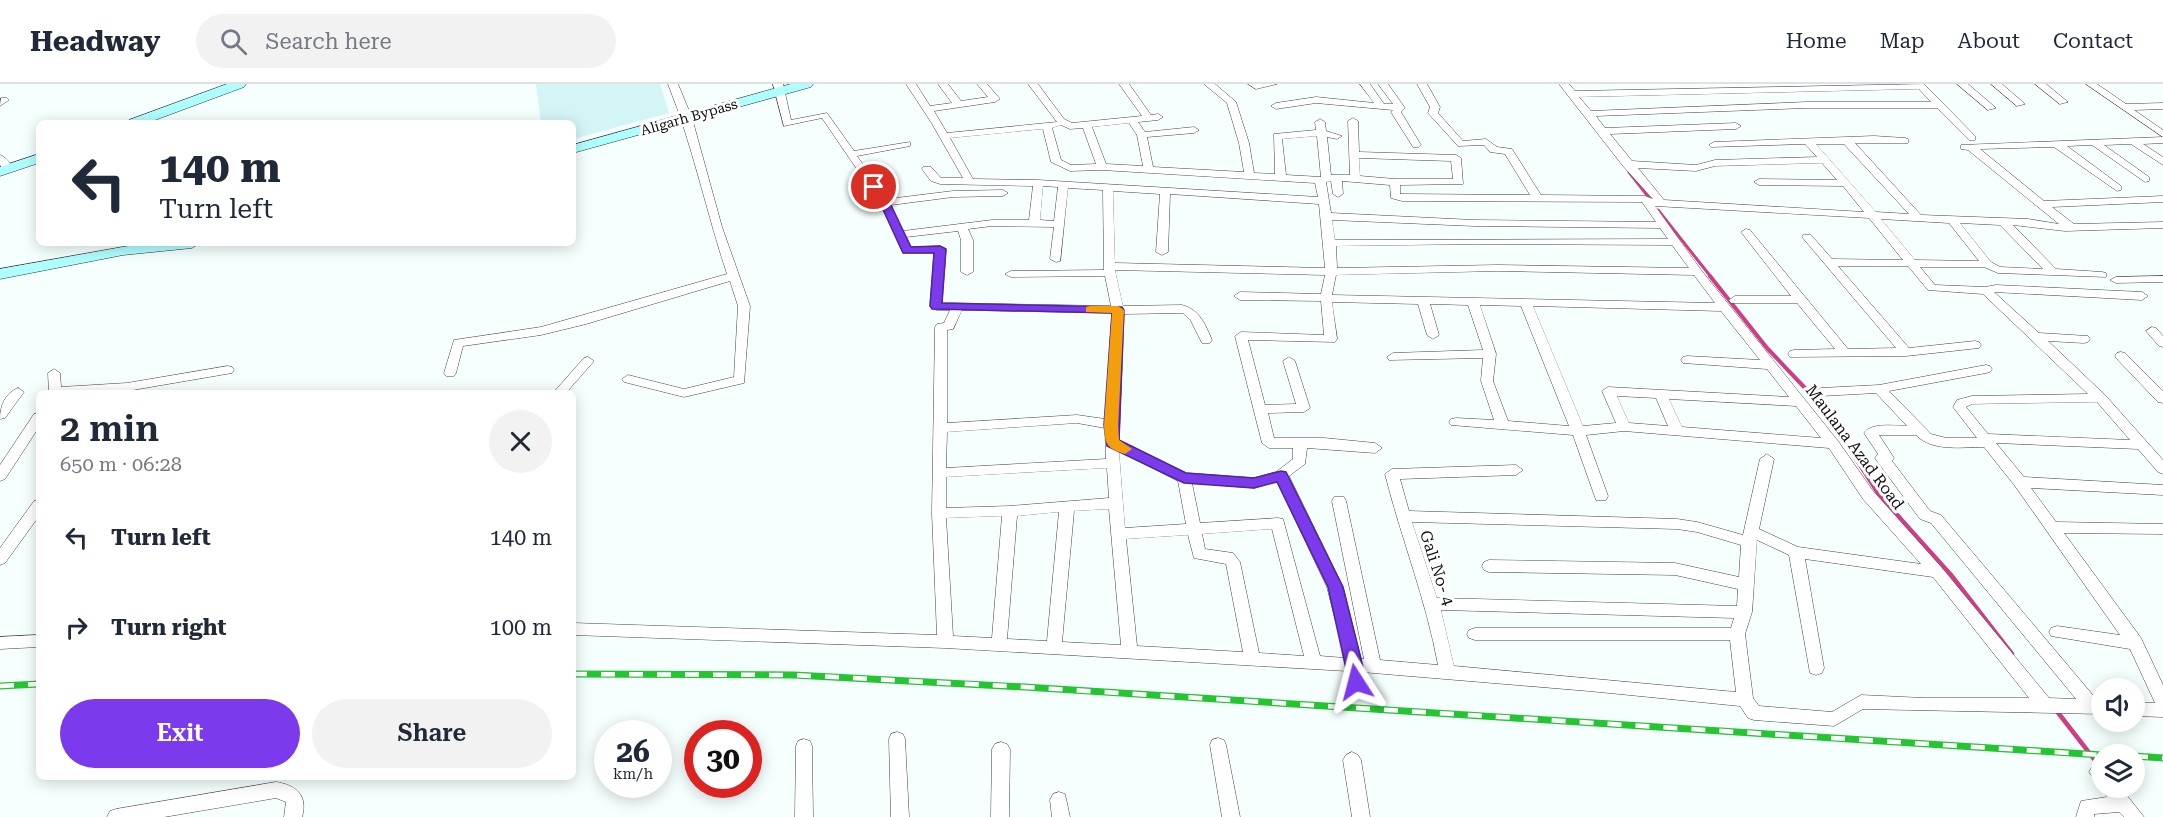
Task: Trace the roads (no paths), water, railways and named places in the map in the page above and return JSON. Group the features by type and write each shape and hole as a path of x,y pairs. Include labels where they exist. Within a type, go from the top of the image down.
{"main road":[{"path":"142,120 238,84"},
{"name":"Aligarh Bypass","path":"576,148 687,118 778,88 806,84"},
{"path":"3,166 36,159"},
{"path":"0,274 123,250 162,246"}],"street":[{"path":"628,379 684,393 740,380 744,306 687,118 673,84"},
{"path":"911,84 945,136 970,182"},
{"path":"943,84 958,104"},
{"path":"928,110 995,99 982,84"},
{"path":"1034,84 1065,124"},
{"path":"945,136 1065,124 1087,126 1153,117 1124,84"},
{"path":"1209,84 1231,102 1244,143 1250,177"},
{"path":"1253,84 1256,86 1272,84"},
{"path":"1365,84 1381,106"},
{"path":"1383,84 1400,108"},
{"path":"1422,84 1435,107 1433,112 1461,144 1486,141 1494,150 1508,151 1537,198"},
{"path":"1556,84 1652,202"},
{"path":"1564,84 1627,164 1652,202"},
{"path":"1962,84 1990,108"},
{"path":"1996,84 2020,104"},
{"path":"2040,84 2063,102"},
{"path":"2091,84 2163,134"},
{"path":"1572,94 1680,87 1919,85 1939,105 1969,144 2070,228"},
{"path":"778,88 787,124 824,114 885,203 907,251 940,249 936,306 1188,310 1195,316 1206,340"},
{"path":"1276,106 1316,100 1400,108"},
{"path":"1588,114 1750,106 1939,105"},
{"path":"2124,107 2163,106"},
{"path":"1400,108 1396,112 1416,145"},
{"path":"1132,120 1142,135 1149,170"},
{"path":"1353,121 1355,178"},
{"path":"1047,126 1056,162 1070,168 1102,167 1250,177 1459,182 1456,158 1354,156"},
{"path":"1087,126 1102,167"},
{"path":"1602,131 1736,126"},
{"path":"1281,178 1277,136 1320,128 1337,136"},
{"path":"1320,128 1327,178 1324,201 1330,243 1331,272 1326,297 1331,339 1241,336 1269,443 1375,448"},
{"path":"1142,135 1194,130"},
{"path":"1714,145 1874,139 1905,141"},
{"path":"1969,144 2057,144 2163,140"},
{"path":"1808,141 1846,183 1932,288 1986,291 1996,288 2142,296"},
{"path":"1847,141 1917,217"},
{"path":"2133,141 2163,162"},
{"path":"2095,143 2145,178"},
{"path":"852,154 907,144"},
{"path":"2057,144 2117,188"},
{"path":"1627,164 1696,168 1715,163 1825,160"},
{"path":"927,169 935,179 970,182 1038,183 1324,201"},
{"path":"1327,178 1338,194"},
{"path":"1395,182 1395,196 1402,198 1537,198 1652,202 2004,222 2070,228 2163,225"},
{"path":"1759,182 1846,183"},
{"path":"1034,222 1038,183"},
{"path":"1056,259 1063,185"},
{"path":"1108,187 1110,270 1118,310 1111,425 1118,534 1130,653"},
{"path":"1162,252 1165,191"},
{"path":"885,203 953,194 1003,193"},
{"path":"2042,204 2163,199"},
{"name":"Maulana Azad Road","path":"1652,202 1697,272 1730,304 1771,365 1833,444 1843,464 1868,496 2052,705"},
{"path":"1326,216 1474,222 1665,225"},
{"path":"1952,220 1986,264"},
{"path":"2004,222 2053,273"},
{"path":"899,235 992,223 1058,224"},
{"path":"962,227 967,240 967,272"},
{"path":"1746,232 1845,354"},
{"path":"1807,237 1906,352"},
{"path":"1330,243 1676,242"},
{"path":"1827,262 1986,264 1998,270 2102,275"},
{"path":"1011,274 1110,270 1331,272 1498,268 1697,272"},
{"path":"450,373 458,343 541,331 734,276"},
{"path":"2116,280 2163,279"},
{"path":"1986,291 2100,398 2163,469"},
{"path":"1240,296 1730,304 1801,299"},
{"path":"1423,299 1433,335"},
{"path":"1472,300 1490,354 1487,381 1502,424"},
{"path":"1525,302 1578,431 1601,496"},
{"path":"945,642 939,513 940,327 949,326 957,308"},
{"path":"2152,331 2163,342"},
{"path":"2036,337 2084,339"},
{"path":"1794,354 1906,352 1975,345"},
{"path":"1393,357 1490,354"},
{"path":"2121,356 2163,399"},
{"path":"1687,360 1771,365"},
{"path":"562,390 588,361"},
{"path":"1259,409 1304,408 1289,361"},
{"path":"1821,392 1879,389 1890,385 1986,369"},
{"path":"105,390 228,370"},
{"path":"54,373 56,390"},
{"path":"1879,389 1918,430 1926,436 1946,443 1987,440 2142,444"},
{"path":"1624,427 1608,391 1801,402"},
{"path":"0,415 18,392"},
{"path":"1661,394 1677,431"},
{"path":"2100,398 1989,399 1962,403 1959,407 2020,482 2136,643 2163,702"},
{"path":"940,428 1077,419 1111,425"},
{"path":"1,471 36,421"},
{"path":"1456,422 1578,431 1624,427 1833,444"},
{"path":"1918,430 1873,431 1871,433 1887,458 1882,458 1924,515 1936,519 2091,700"},
{"path":"1112,442 1184,478 1254,483 1281,476 1300,461 1300,443"},
{"path":"1767,459 1750,537 1744,584 1744,612 1737,634 1745,700 1754,713 1833,719 1861,702 2091,707"},
{"path":"939,473 1113,463"},
{"name":"Gali No- 4","path":"1447,672 1431,604 1402,516 1392,474 1516,470"},
{"path":"1281,476 1335,587 1356,674"},
{"path":"1184,478 1198,554 1228,557 1233,562 1252,659"},
{"path":"2020,482 2163,490"},
{"path":"1339,501 1373,666"},
{"path":"939,513 1010,512 1116,503"},
{"path":"1054,647 1067,507"},
{"path":"0,559 36,509"},
{"path":"999,644 1010,512"},
{"path":"1402,516 1677,524 1750,537 1796,552 1936,572"},
{"path":"1118,534 1278,523 1314,664"},
{"path":"2053,527 2163,529"},
{"path":"1796,552 1816,668"},
{"path":"1489,566 1675,569 1744,584"},
{"path":"1431,604 1744,612"},
{"path":"576,629 1054,647 1314,664 1356,674 1373,666 1578,682 1745,700"},
{"path":"2057,632 2136,643"},
{"path":"1475,634 1737,634"},
{"path":"0,643 36,641"},
{"path":"2145,709 2163,710"},
{"path":"897,739 900,817"},
{"path":"1218,745 1231,817"},
{"path":"804,746 804,817"},
{"path":"1000,749 1000,817"},
{"path":"1352,760 1361,817"},
{"path":"116,817 276,790 288,791 295,796 297,807 294,817"},
{"path":"2119,798 2129,810"},
{"path":"2085,817 2086,807 2129,810"}],"waterway":[{"path":"1629,172 1650,199"},
{"path":"1658,210 1711,277"},
{"path":"1710,276 1767,348 1805,388 1840,434 1879,495 1900,518"},
{"path":"1898,516 1951,575 2012,654"},
{"path":"2056,710 2091,755"}],"railway":[{"path":"576,674 794,675 1025,687 2091,754"},
{"path":"0,686 36,684"},
{"path":"2145,757 2163,758"}]}
